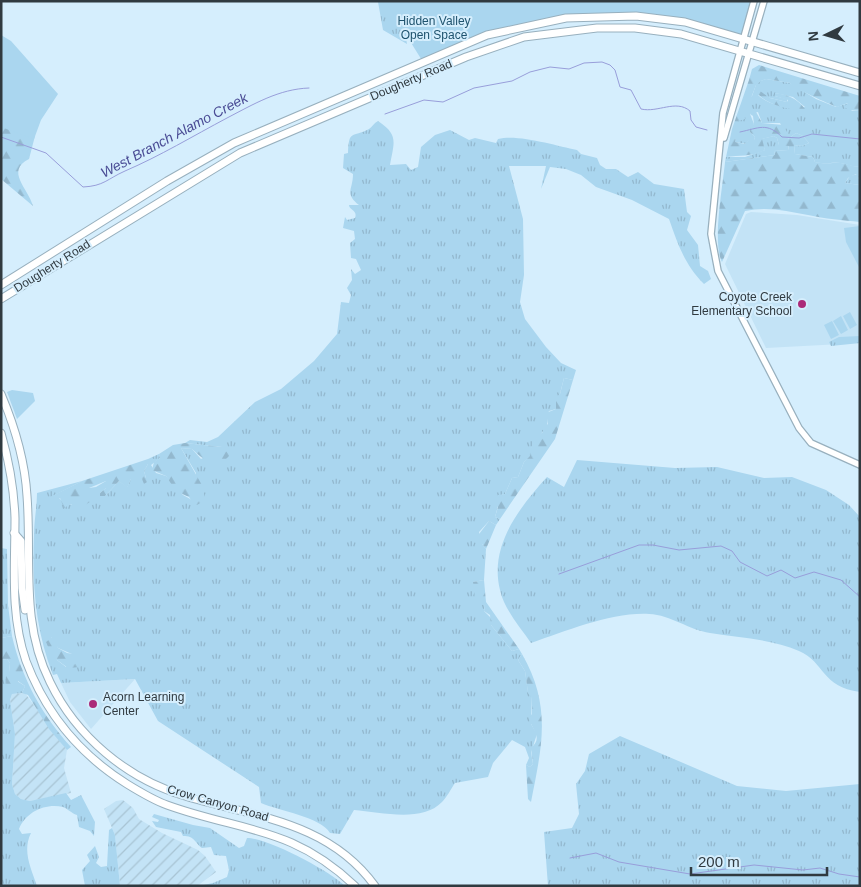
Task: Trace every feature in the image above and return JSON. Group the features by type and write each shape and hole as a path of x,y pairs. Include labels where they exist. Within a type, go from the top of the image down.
{"main road":[{"name":"Dougherty Road","path":"1,285 168,181 234,143 487,35 566,18 636,16 685,22 860,73"},
{"name":"Dougherty Road","path":"1,299 240,153 490,47 524,37 566,30 635,28 681,34 860,86"},
{"name":"Crow Canyon Road","path":"1,394 20,449 25,476 30,622 43,668 57,695 78,726 103,752 154,784 183,796 278,819 324,841 347,857 367,875 375,886"},
{"name":"Crow Canyon Road","path":"1,433 12,479 16,614 26,660 46,706 81,750 106,770 152,799 186,811 253,828 290,841 334,866 355,886"},
{"path":"14,534 21,541 22,588 25,610 30,622"}],"street":[{"path":"754,1 723,113 712,234 718,271 804,436 811,443 860,465"},
{"path":"720,154 764,1"}],"shaded area":[{"name":"Coyote Creek Elementary School","path":"751,212 797,215 860,225 860,343 766,348 725,264 746,214"},
{"name":"Acorn Learning Center","path":"135,679 91,729 70,702 61,683"},
{"path":"25,693 67,750 64,768 71,793 30,801 21,799 15,794 12,784 15,734 10,700 12,694"},
{"path":"123,800 133,808 139,819 162,833 198,850 205,856 216,872 197,886 120,886 115,835 104,809 116,801"}],"green space":[{"path":"363,1 449,1 424,32 406,38 407,44 383,30 378,2"},
{"name":"Hidden Valley Open Space","path":"385,1 754,1 744,39 685,22 599,15 522,26 423,62"},
{"path":"1,35 11,41 58,94 41,120 34,139 1,127"},
{"path":"759,65 860,96 860,111 849,110 844,107 848,103 837,107 804,92 790,83 766,79 756,85 751,98 743,103 745,119 738,121 739,127 735,142 745,144 750,139 754,140 755,137 750,132 750,128 754,124 753,116 750,114 755,110 762,123 783,125 788,139 796,133 803,136 809,143 802,146 794,145 795,154 813,157 815,162 842,163 860,167 860,179 856,174 848,178 845,183 860,185 860,222 821,218 777,210 745,211 722,262 719,253 718,228 725,162 775,155 774,151 788,150 789,146 779,145 777,138 774,136 762,139 765,150 750,155 726,157 732,129 752,69"},
{"path":"766,79 790,83 816,99 836,107 849,103 847,105 852,111 860,111 860,167 840,163 815,162 813,157 795,154 794,145 802,146 809,143 803,136 796,133 788,139 780,123 762,123 758,112 750,114 754,124 750,132 755,137 754,140 748,141 747,144 735,142 738,121 744,115 742,103 752,96 757,82","holes":["775,93 793,97 805,107 780,106 768,102 758,95 787,102 787,99 775,96"]},
{"path":"760,91 770,98 787,102 788,100 775,96 775,93 788,96 799,102 805,109 799,110 778,106 760,96 757,92"},
{"path":"378,121 392,135 393,145 390,165 406,164 411,170 418,167 421,147 435,135 450,130 469,140 475,138 496,143 498,139 516,138 577,150 581,154 597,158 600,165 606,169 616,169 628,177 638,172 654,184 684,189 687,212 691,216 687,230 698,245 700,266 708,271 711,279 704,284 697,277 679,246 669,219 632,200 596,187 581,175 566,169 550,167 541,189 546,166 509,166 523,219 524,275 520,302 525,319 561,363 576,370 573,380 564,378 556,409 549,411 547,425 534,443 531,456 524,462 518,477 512,478 505,494 501,495 495,517 500,519 496,525 489,521 479,532 482,544 486,549 484,580 473,582 485,606 484,611 491,618 491,625 512,651 519,649 522,654 518,660 525,671 528,692 532,694 531,724 537,734 531,752 533,764 530,767 526,765 529,758 525,747 512,740 493,763 488,777 455,783 444,800 434,808 423,812 400,815 354,810 340,834 330,833 325,827 309,819 261,803 259,787 158,721 135,679 61,683 57,674 53,675 42,641 34,589 34,530 37,493 82,481 51,497 59,498 63,502 76,506 77,509 89,497 89,488 96,487 106,481 106,488 100,493 102,496 105,496 119,481 127,487 131,479 146,478 144,471 148,464 148,459 159,454 160,458 151,465 156,473 166,476 183,495 192,500 196,473 181,448 192,449 201,459 222,447 185,443 190,440 207,442 218,437 255,402 281,389 314,361 337,334 341,302 349,303 351,295 347,288 352,280 351,269 355,274 361,270 356,259 351,258 350,243 355,239 354,231 343,228 345,217 347,220 355,218 356,215 349,205 359,205 354,201 350,191 353,174 343,168 344,154 348,153 349,140 352,135 369,129","holes":["51,637 58,648 72,654 66,667 57,660"]},
{"path":"1,123 35,136 29,159 22,164 18,174 33,206 1,179"},
{"path":"774,136 777,138 779,145 789,145 788,150 774,151 775,155 725,162 726,157 745,157 765,150 761,139"},
{"path":"858,174 860,185 845,183 850,176"},
{"path":"860,226 860,269 846,242 844,228"},
{"path":"850,312 857,325 850,329 843,316"},
{"path":"841,316 848,330 841,334 833,321"},
{"path":"832,321 839,335 831,339 824,325"},
{"path":"860,336 860,343 831,346 829,342 839,337"},
{"path":"564,378 573,380 555,439 500,519 495,517 498,507 496,498 498,495 505,494 512,478 518,477 524,462 530,456 534,442 543,432 543,427 548,424 546,413 556,409 556,397 560,394"},
{"path":"12,390 33,393 35,401 17,419 7,392"},
{"path":"185,443 222,447 230,455 223,462 213,462 202,458 192,449 181,448 203,487 205,500 197,505 189,497 176,491 166,476 152,470 154,462 160,458 159,454 173,445"},
{"path":"148,459 148,464 144,471 147,482 144,484 142,479 131,479 127,488 119,481 105,496 100,496 100,493 106,488 106,481 89,488 90,502 77,510 71,504 64,508 60,498 55,500 50,497 82,481"},
{"path":"577,460 675,468 717,467 764,478 792,477 826,490 849,505 860,517 860,692 847,689 830,680 814,661 789,647 767,641 710,633 657,615 634,614 604,619 531,643 513,618 502,597 498,574 499,558 509,529 526,502 547,477 564,487"},
{"path":"489,521 496,525 486,549 482,544 473,542"},
{"path":"1,548 7,549 8,605 12,636 1,638"},
{"path":"484,580 486,602 519,649 512,651 491,625 490,615 484,611 485,606 475,598 473,582"},
{"path":"12,636 27,682 42,709 71,747 67,750 49,729 28,695 22,693 25,686 18,681 17,690 8,689 5,674 9,672 10,663 7,659 2,660 1,668 1,638"},
{"path":"54,636 58,648 67,653 80,655 82,664 80,667 68,668 53,657 46,642"},
{"path":"522,654 538,691 541,709 541,744 531,802 528,799 526,765 530,767 533,764 531,748 535,744 537,737 529,718 532,714 532,698 528,693 525,671 518,660"},
{"path":"7,659 10,663 9,673 25,686 22,693 12,694 10,700 15,734 12,784 15,794 21,799 30,801 66,793 71,800 81,795 95,822 94,836 90,831 79,827 77,815 63,807 50,806 43,808 26,818 19,829 22,834 31,833 28,840 27,853 37,886 1,886 1,668 2,660"},
{"path":"620,736 737,786 786,791 860,784 860,886 548,886 544,832 572,828 579,814 576,784 585,771 589,754"},
{"path":"154,814 210,828 239,848 244,846 247,838 269,843 313,864 345,886 199,886 227,877 229,870 226,856 214,855 211,847 202,848 192,838 183,836 181,832 156,827 152,821 158,822 159,820 152,817"},
{"path":"112,828 115,835 120,886 85,886 82,870 90,861 87,855 95,846 99,857 96,863 101,867 107,866 109,830"}],"waterway":[{"name":"West Branch Alamo Creek","path":"385,114 424,100 443,102 474,88 512,81 530,72 550,67 569,69 584,63 602,62 610,65 615,70 620,87 631,90 641,109 679,106 690,111 691,120 696,127 707,130"},
{"name":"West Branch Alamo Creek","path":"1,137 46,153 83,187 90,186 101,184 267,98 287,91 309,88"},
{"name":"West Branch Alamo Creek","path":"740,132 763,127 772,129 782,137 799,138 812,134 860,139"},
{"path":"559,574 639,545 653,545 679,550 721,546 732,551 740,562 767,576 781,570 795,578 814,572 841,580 860,597"},
{"path":"570,858 596,853 619,862 690,874 754,865 803,870 820,868 839,874 860,877"}],"place":[{"name":"Coyote Creek Elementary School","path":"802,304"},
{"name":"Acorn Learning Center","path":"93,704"}]}
